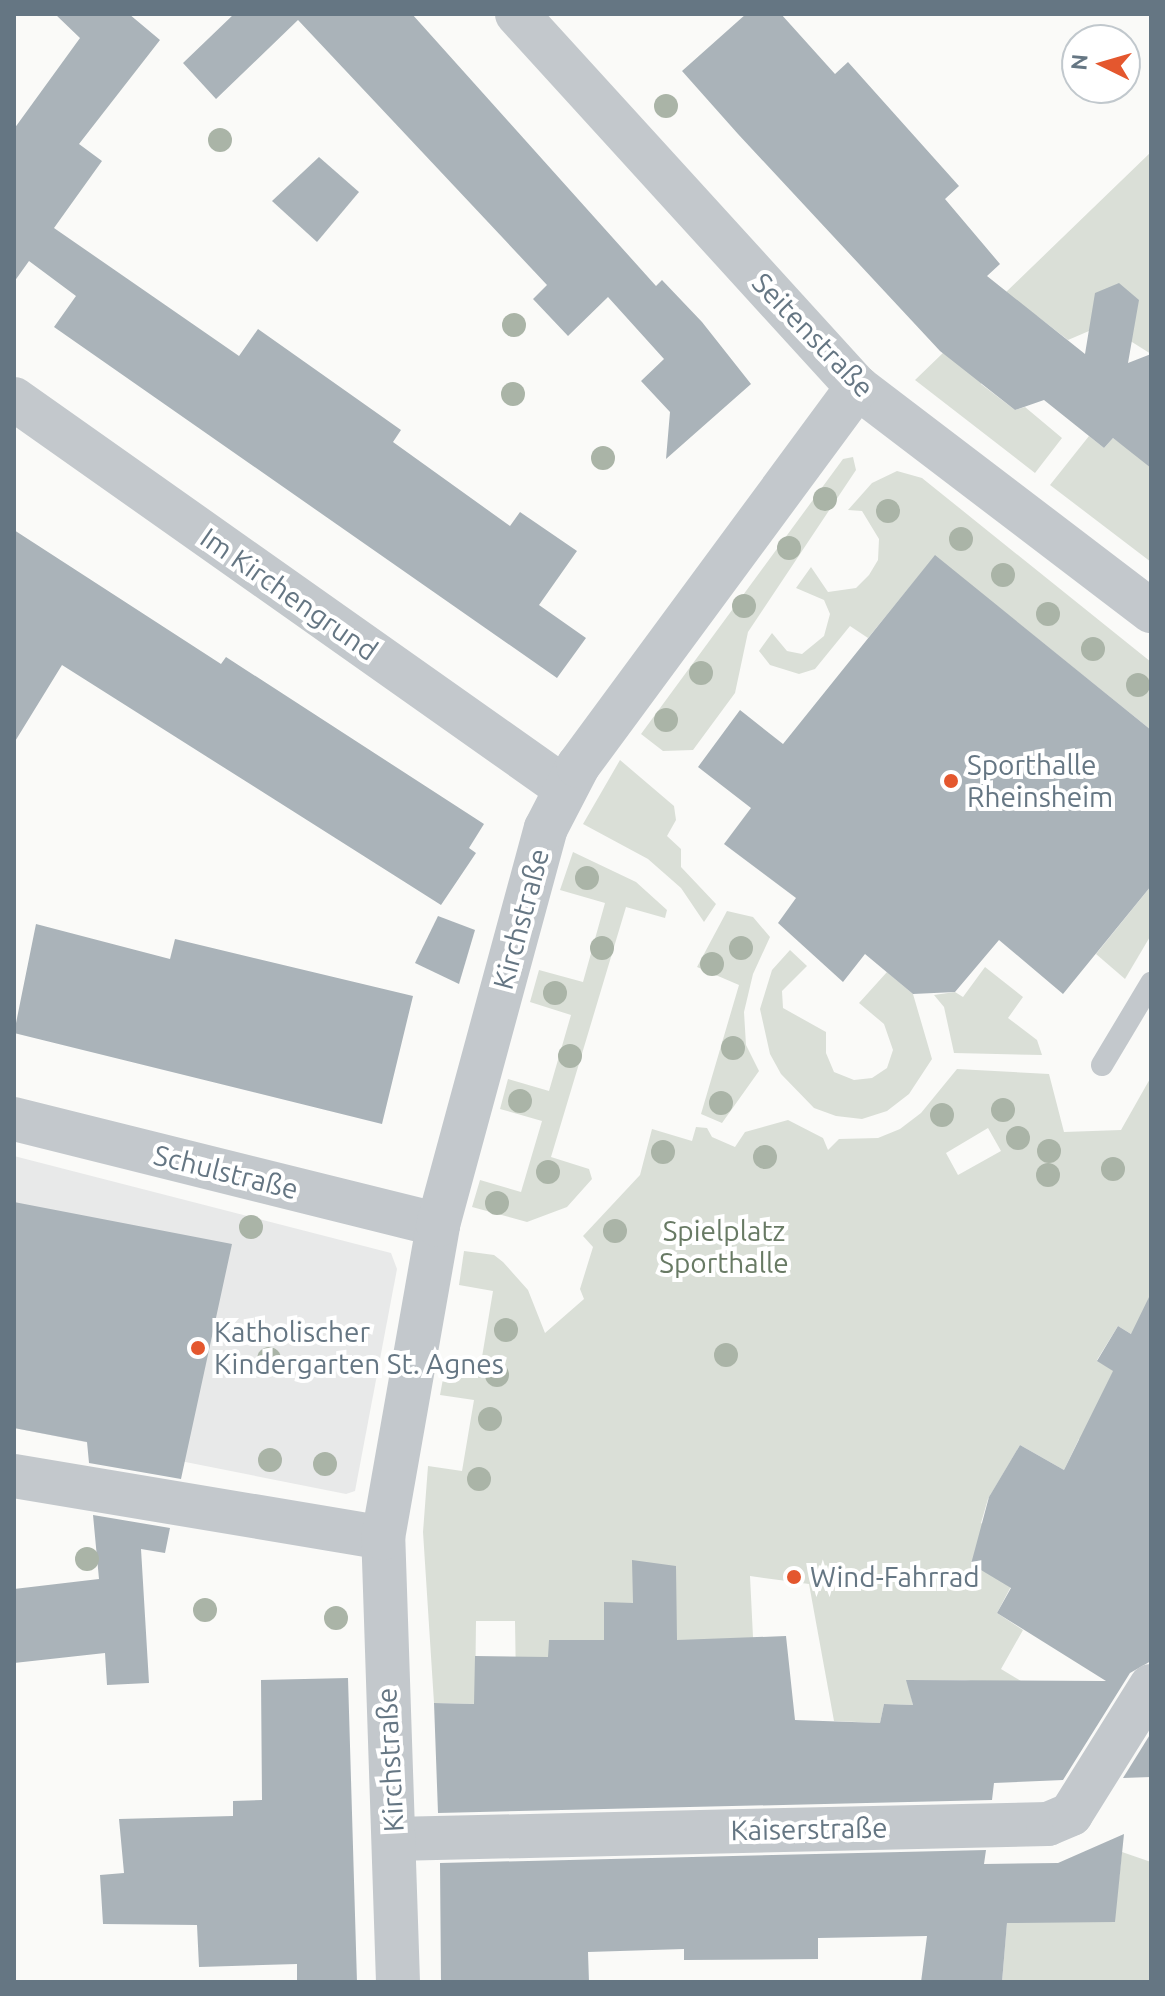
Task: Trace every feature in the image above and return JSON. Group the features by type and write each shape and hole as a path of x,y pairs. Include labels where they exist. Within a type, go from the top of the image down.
{"street":[{"name":"Seitenstraße","path":"517,14 857,387 1151,611"},
{"name":"Kirchstraße","path":"398,1982 383,1538 438,1225 546,828 565,788 857,387"},
{"name":"Im Kirchengrund","path":"14,399 565,788"},
{"name":"Schulstraße","path":"14,1119 438,1225"},
{"path":"14,1476 383,1538"},
{"name":"Kaiserstraße","path":"394,1839 1048,1824 1071,1814 1151,1686"}],"lane":[{"path":"1102,1065 1151,983"}],"shaded area":[{"name":"Katholischer Kindergarten St. Agnes","path":"14,1156 391,1253 397,1269 355,1491 346,1494 14,1428"}],"green space":[{"path":"1151,152 1151,354 1132,342 1089,331 1068,340 1037,316 988,335 981,384 1015,410 1025,407 1062,438 1035,473 915,380"},
{"path":"1089,436 1104,448 1113,438 1151,465 1151,562 1050,485"},
{"path":"853,457 856,470 748,632 735,693 693,750 663,751 641,734 843,459"},
{"path":"897,471 922,478 1151,662 1151,730 935,556 868,638 850,626 815,669 799,674 770,665 759,651 772,633 787,651 802,654 824,636 830,614 824,600 796,588 811,567 828,592 856,588 869,575 878,560 879,539 862,511 848,510 872,483"},
{"path":"620,760 674,806 676,820 667,836 681,849 681,867 716,904 704,922 681,888 648,859 583,824"},
{"path":"573,852 636,882 667,910 665,918 626,907 551,1157 589,1169 592,1179 567,1207 527,1222 472,1207 480,1180 521,1192 542,1121 500,1109 508,1079 549,1091 571,1015 530,1002 539,970 583,982 605,903 560,890"},
{"path":"1151,886 1151,935 1125,979 1096,954"},
{"path":"727,911 753,917 770,937 753,974 744,1012 746,1045 759,1071 722,1123 701,1114 739,985 697,967"},
{"path":"790,950 807,966 782,991 783,1008 826,1032 826,1053 834,1072 854,1080 872,1078 887,1068 893,1050 884,1024 859,1003 887,972 913,994 932,1059 909,1094 887,1111 862,1119 836,1116 814,1108 781,1074 770,1054 760,1009 772,970"},
{"path":"985,967 1023,997 1008,1018 1037,1040 1042,1055 954,1053 944,1007 934,995 955,992 963,997"},
{"name":"Spielplatz Sporthalle","path":"957,1069 1049,1074 1064,1132 1121,1130 1151,1077 1151,1346 1118,1326 1097,1360 1129,1381 1095,1448 1079,1439 1064,1470 1020,1445 988,1499 981,1523 1029,1552 997,1613 1023,1630 1001,1669 1041,1693 965,1680 907,1680 913,1705 884,1704 880,1723 834,1721 809,1584 750,1576 757,1719 632,1603 604,1603 604,1640 516,1684 515,1621 476,1621 475,1704 434,1703 423,1532 428,1466 462,1471 474,1400 440,1395 447,1357 481,1363 493,1291 459,1285 464,1251 494,1255 503,1262 528,1290 545,1333 584,1299 580,1289 593,1247 583,1236 640,1175 652,1129 692,1141 696,1127 707,1128 712,1137 735,1147 745,1132 788,1120 823,1138 828,1150 839,1139 878,1138 900,1129 921,1113","holes":["988,1128 1001,1151 958,1175 946,1153"]},
{"path":"1122,1852 1151,1862 1151,1982 1002,1982 1007,1922 1114,1922"}],"building":[{"path":"55,14 129,14 160,40 79,144 102,161 54,228 239,356 258,329 401,430 393,442 510,526 520,512 577,551 539,605 586,638 557,678 54,327 76,296 29,261 14,282 14,129 80,38"},
{"path":"234,14 412,14 656,286 662,280 702,322 751,384 666,459 670,412 641,381 664,359 608,297 568,336 533,299 547,285 298,20 216,99 183,63"},
{"path":"746,14 781,14 835,74 848,62 959,186 945,199 1000,264 987,276 1085,354 1095,293 1119,283 1139,300 1128,363 1151,354 1151,468 1113,438 1104,448 1044,400 1015,410 940,351 738,134 682,71"},
{"path":"319,157 359,192 317,242 272,201"},
{"path":"14,530 221,664 226,657 484,824 469,848 476,853 441,905 62,665 14,743"},
{"name":"Sporthalle Rheinsheim","path":"935,555 1151,730 1151,886 1063,994 999,940 955,992 913,994 865,954 843,982 778,923 796,898 724,844 751,808 698,767 740,710 783,744"},
{"path":"438,916 475,930 459,984 415,963"},
{"path":"36,924 170,959 175,939 413,996 382,1124 14,1033"},
{"path":"14,1202 232,1244 181,1479 89,1463 87,1442 14,1428"},
{"path":"1151,1293 1151,1661 1130,1673 1063,1780 994,1783 992,1800 438,1813 434,1703 474,1704 475,1656 548,1657 549,1640 604,1640 604,1602 633,1603 632,1560 676,1566 677,1640 786,1636 795,1720 880,1723 884,1704 913,1705 906,1680 1106,1681 997,1613 1011,1588 971,1564 989,1497 1020,1445 1064,1470 1113,1371 1097,1361 1118,1326 1131,1334"},
{"path":"93,1515 170,1528 165,1553 141,1549 149,1683 107,1685 105,1653 14,1663 14,1589 99,1579"},
{"path":"348,1678 357,1982 297,1982 297,1964 199,1967 197,1925 103,1924 100,1875 124,1873 119,1819 233,1816 233,1801 262,1800 261,1680"},
{"path":"1151,1733 1151,1777 1123,1778"},
{"path":"1124,1834 1115,1922 1007,1923 1002,1982 921,1982 927,1936 818,1938 818,1959 684,1960 684,1949 588,1952 589,1982 441,1982 440,1863 986,1850 984,1864 1058,1863"}],"place":[{"name":"Sporthalle Rheinsheim","path":"951,781"},
{"name":"Katholischer Kindergarten St. Agnes","path":"198,1348"},
{"name":"Wind-Fahrrad","path":"794,1577"}]}
